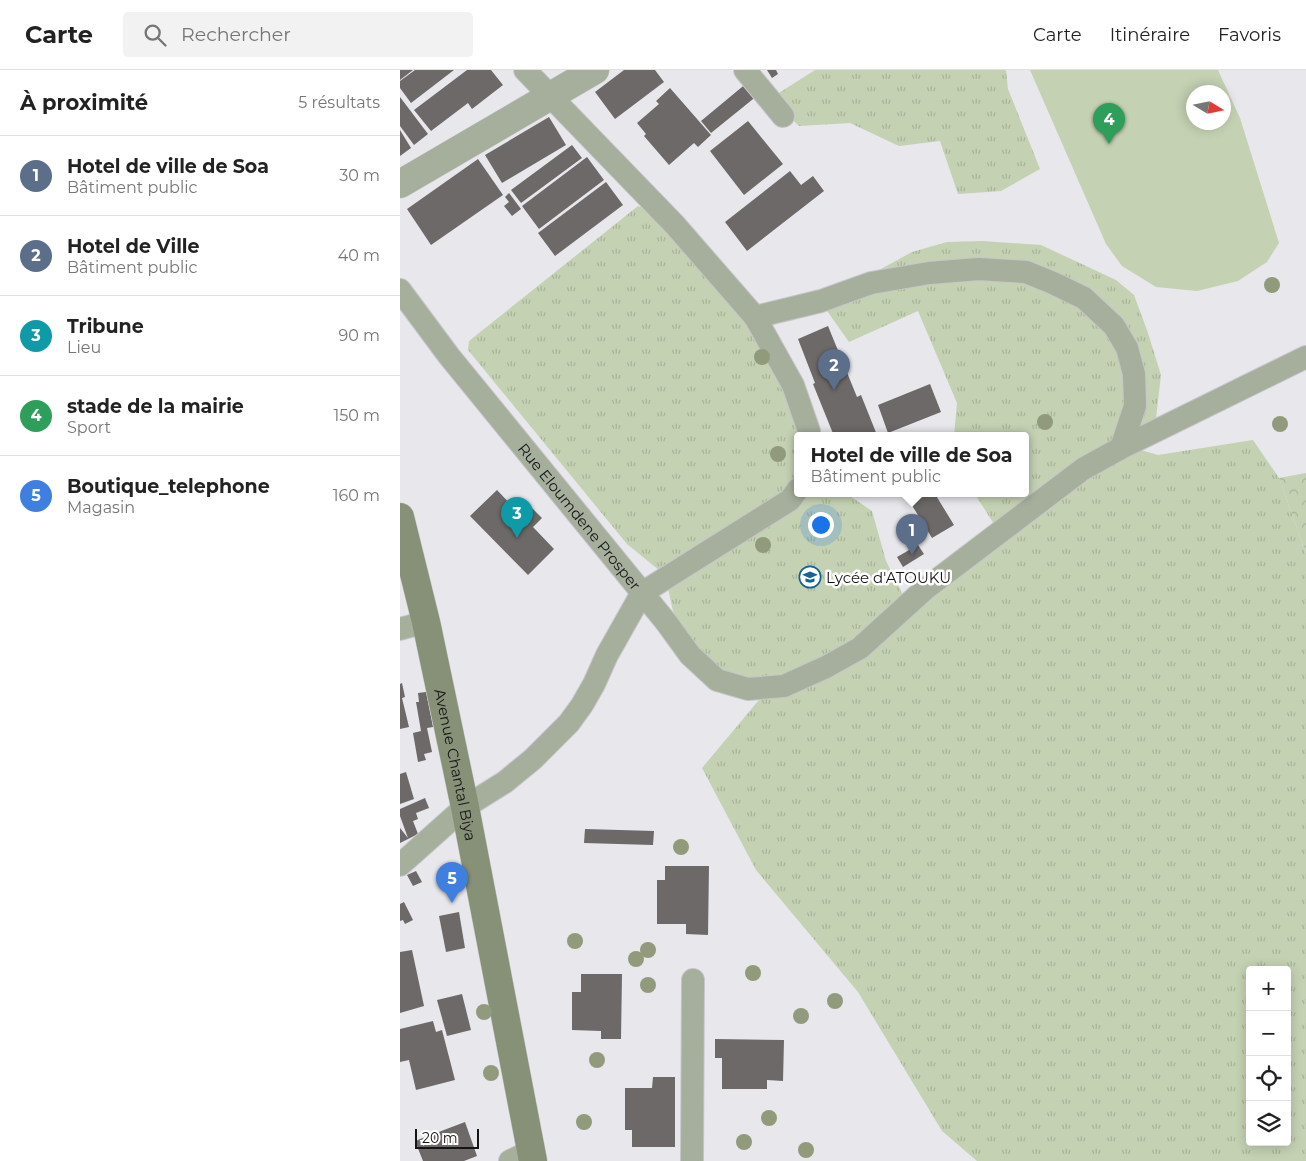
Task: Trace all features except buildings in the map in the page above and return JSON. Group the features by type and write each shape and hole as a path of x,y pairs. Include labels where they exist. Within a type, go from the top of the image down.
{"main road":[{"name":"Avenue Chantal Biya","path":"400,517 426,622 465,807 525,1158"}],"street":[{"path":"525,70 674,224 755,317 793,385 809,432"},
{"path":"400,184 595,70"},
{"path":"745,70 783,116"},
{"path":"755,317 821,301 871,283 928,273 979,269 1026,272 1084,298 1114,326 1127,348 1134,374 1135,406 1121,448"},
{"name":"Rue Eloumdene Prosper","path":"400,290 449,356 642,593 790,500 794,494"},
{"path":"400,865 465,807 534,759 569,723 594,684 606,655 642,593 690,655 717,680 748,689 784,686 826,667 860,648 925,589 1084,469 1121,448 1306,357"},
{"path":"400,629 426,622"},
{"path":"692,1161 693,980"}],"green space":[{"path":"815,70 1006,70 1008,89 1040,169 1001,191 958,194 940,141 899,146 850,123 799,126 771,98"},
{"path":"1030,70 1218,70 1225,85 1186,85 1186,130 1231,130 1231,98 1240,118 1279,243 1267,262 1238,281 1197,291 1156,287 1122,266 1106,244"},
{"path":"638,206 676,220 802,387 798,432 794,432 794,497 851,497 872,511 886,561 907,603 999,532 977,497 1029,497 1029,432 954,432 957,403 918,311 849,342 825,308 848,287 912,252 947,242 982,241 1041,245 1116,280 1134,295 1161,375 1155,427 1123,445 1158,455 1253,440 1279,478 1306,554 1306,1161 977,1161 942,1131 858,992 756,870 702,768 764,694 687,650 673,611 665,575 627,544 468,350 469,341"},
{"path":"1306,473 1306,554 1279,478"}],"place":[{"name":"stade de la mairie","path":"1109,144"},
{"name":"Hotel de Ville","path":"834,390"},
{"name":"Tribune","path":"517,538"},
{"name":"Hotel de ville de Soa","path":"912,555"},
{"name":"Lycée d'ATOUKU","path":"810,577"},
{"name":"Boutique_telephone","path":"452,903"}]}
